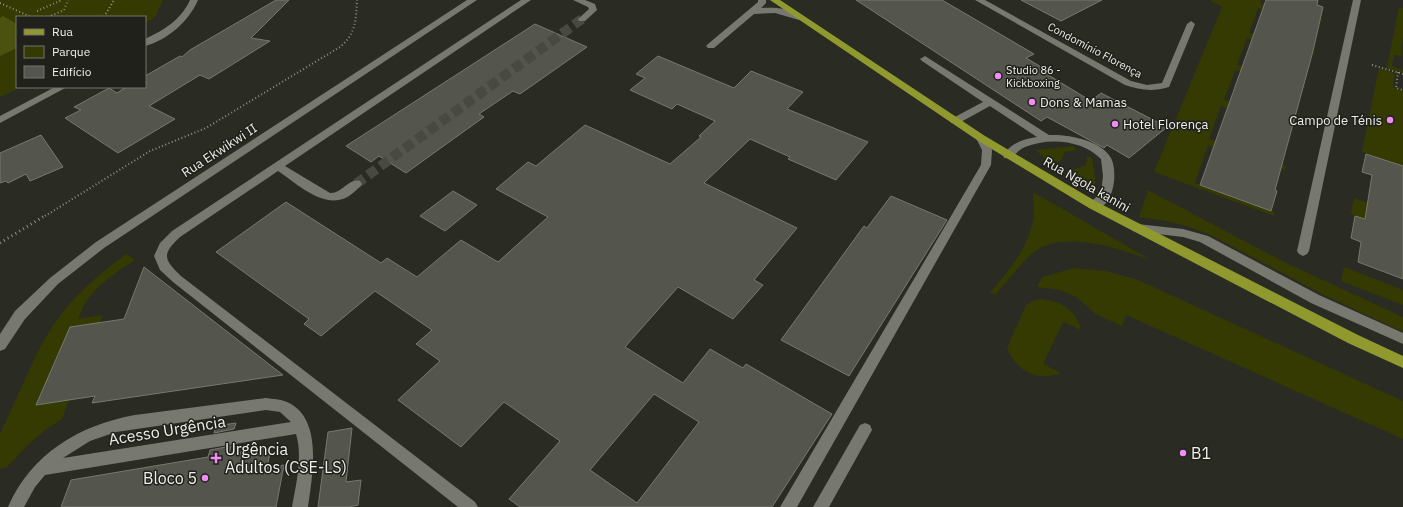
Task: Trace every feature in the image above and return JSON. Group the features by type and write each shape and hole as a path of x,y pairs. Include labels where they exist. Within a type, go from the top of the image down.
{"main road":[{"name":"Rua Ngola kanini","path":"774,0 955,121 1008,155 1093,205 1346,336 1403,362"}],"street":[{"path":"146,42 174,27 185,18 192,8 194,0"},
{"name":"Rua Ekwikwi II","path":"0,345 20,315 54,281 100,245 473,0"},
{"path":"470,507 163,267 160,255 163,245 176,234 527,0"},
{"path":"577,0 594,8 582,19"},
{"path":"711,46 762,3 762,0"},
{"name":"Condomínio Florença","path":"979,0 1128,83 1143,88 1155,89 1166,85 1191,24"},
{"path":"1302,251 1357,0"},
{"path":"750,13 774,9 785,11 799,17"},
{"path":"925,59 1047,139"},
{"path":"0,120 60,88"},
{"path":"955,121 990,102"},
{"path":"788,507 986,165 987,150 982,138"},
{"path":"1008,155 1011,150 1017,146 1028,142 1047,139 1070,139 1085,144 1106,158 1109,168 1109,184 1106,196 1102,201 1093,205"},
{"path":"277,166 325,196 332,198 338,198 356,184"},
{"path":"1137,228 1183,233 1204,240 1315,299 1403,339"},
{"path":"17,504 40,469 49,459 74,442 99,430 122,424 266,404 284,407 297,419 306,440 306,462 300,507"},
{"name":"Acesso Urgência","path":"40,469 301,427"},
{"path":"821,507 865,430"}],"path":[{"path":"37,11 62,0"},
{"path":"50,16 64,10 68,0"},
{"path":"105,16 114,0"},
{"path":"0,243 150,151 206,128 340,47 348,41 353,34 357,0"},
{"path":"0,3 29,16"},
{"path":"1372,65 1403,74"},
{"path":"1398,72 1396,88 1403,90"}],"green space":[{"path":"0,0 163,0 155,17 146,23 146,16 16,16 16,88 19,88 0,97"},
{"path":"1209,0 1261,0 1260,3 1323,20 1323,22 1290,14 1289,17 1258,8 1249,33 1315,52 1315,54 1281,44 1279,48 1247,38 1237,65 1306,87 1305,89 1270,78 1269,81 1235,70 1224,100 1297,124 1296,127 1258,115 1257,118 1221,106 1209,139 1286,166 1285,170 1246,156 1245,158 1208,145 1195,183 1275,212 1274,216 1154,172 1222,7"},
{"path":"1399,7 1403,8 1403,37 1401,56 1394,55 1392,66 1403,70 1403,73 1387,68"},
{"path":"1379,68 1395,73 1393,87 1403,91 1403,166 1362,152"},
{"path":"1073,146 1077,150 1065,152 1060,162 1047,161 1036,150"},
{"path":"1087,156 1092,158 1096,185 1077,179 1072,170 1086,165"},
{"path":"1148,190 1284,262 1403,317 1403,332 1322,294 1211,235 1187,226 1139,217"},
{"path":"1033,192 1151,260 1092,243 1061,242 1046,245 1029,256 995,295 990,293 1018,256 1029,236 1034,214"},
{"path":"1354,198 1403,216 1403,233 1351,214"},
{"path":"127,254 135,260 98,287 87,301 78,319 103,315 100,323 36,405 69,400 62,419 45,430 7,467 0,469 0,434 38,351 53,325 70,303 89,284"},
{"path":"1344,267 1403,290 1403,305 1341,281"},
{"path":"1074,268 1105,271 1136,279 1403,401 1403,439 1126,315 1122,326 1097,315 1076,297 1060,290 1037,287 1042,277"},
{"path":"1041,299 1061,304 1067,308 1076,317 1081,330 1063,322 1043,364 1061,373 1044,376 1036,375 1022,368 1016,363 1007,348 1026,305 1032,301"}],"shaded area":[{"path":"3,16 16,23 16,48 0,56 0,18"}],"building":[{"path":"276,0 289,0 251,38 270,41 209,79 200,75 149,106 175,119 118,153 65,118 81,110 74,107 109,88 117,93 124,88 146,88 146,75 180,56 182,57 190,50"},
{"path":"856,0 942,0 1034,54 1026,58 1048,71 1045,73 1091,101 1101,93 1167,127 1129,158 1107,145 1104,148 1047,117 1041,121"},
{"path":"1021,0 1102,0 1061,21"},
{"path":"1266,0 1318,0 1317,5 1323,7 1313,51 1275,190 1277,191 1271,211 1200,185"},
{"path":"535,24 587,47 520,94 513,91 479,114 484,117 406,173 379,156 371,162 346,146"},
{"path":"658,56 734,88 751,71 803,92 787,109 868,142 836,180 788,159 790,157 750,139 704,183 797,228 754,280 763,285 733,319 678,287 625,347 683,383 710,349 743,368 746,364 832,414 772,507 520,507 509,499 560,441 504,402 461,447 398,400 440,361 416,344 432,330 375,291 321,336 304,324 309,319 216,252 286,202 381,263 387,258 417,277 461,240 498,262 548,217 496,189 528,162 536,166 585,125 670,164 701,137 699,136 715,121 677,104 672,109 630,90 645,78 636,74","holes":["654,394 699,422 637,503 590,470"]},
{"path":"41,135 63,167 30,181 26,174 8,183 6,181 0,183 0,153"},
{"path":"1366,154 1403,166 1403,279 1358,262 1361,242 1351,238 1355,216 1365,219 1372,175 1362,172"},
{"path":"453,191 477,205 445,231 420,216"},
{"path":"891,196 947,220 849,376 781,340 864,226 867,228"},
{"path":"144,267 283,375 92,403 95,396 36,405 70,327 124,319"},
{"path":"236,423 234,429 214,433 216,426"},
{"path":"352,428 346,482 361,480 358,505 349,507 318,507 328,432"},
{"name":"Bloco 5","path":"231,446 229,454 271,447 267,468 284,465 276,507 61,507 71,480 208,457 210,450"}],"tunnel":[{"path":"356,184 582,19"}],"place":[{"name":"Studio 86 - Kickboxing","path":"998,76"},
{"name":"Dons & Mamas","path":"1032,102"},
{"name":"Campo de Ténis","path":"1390,120"},
{"name":"Hotel Florença","path":"1115,124"},
{"name":"B1","path":"1183,453"},
{"name":"Urgência Adultos (CSE-LS)","path":"216,458"},
{"name":"Bloco 5","path":"205,478"}]}
